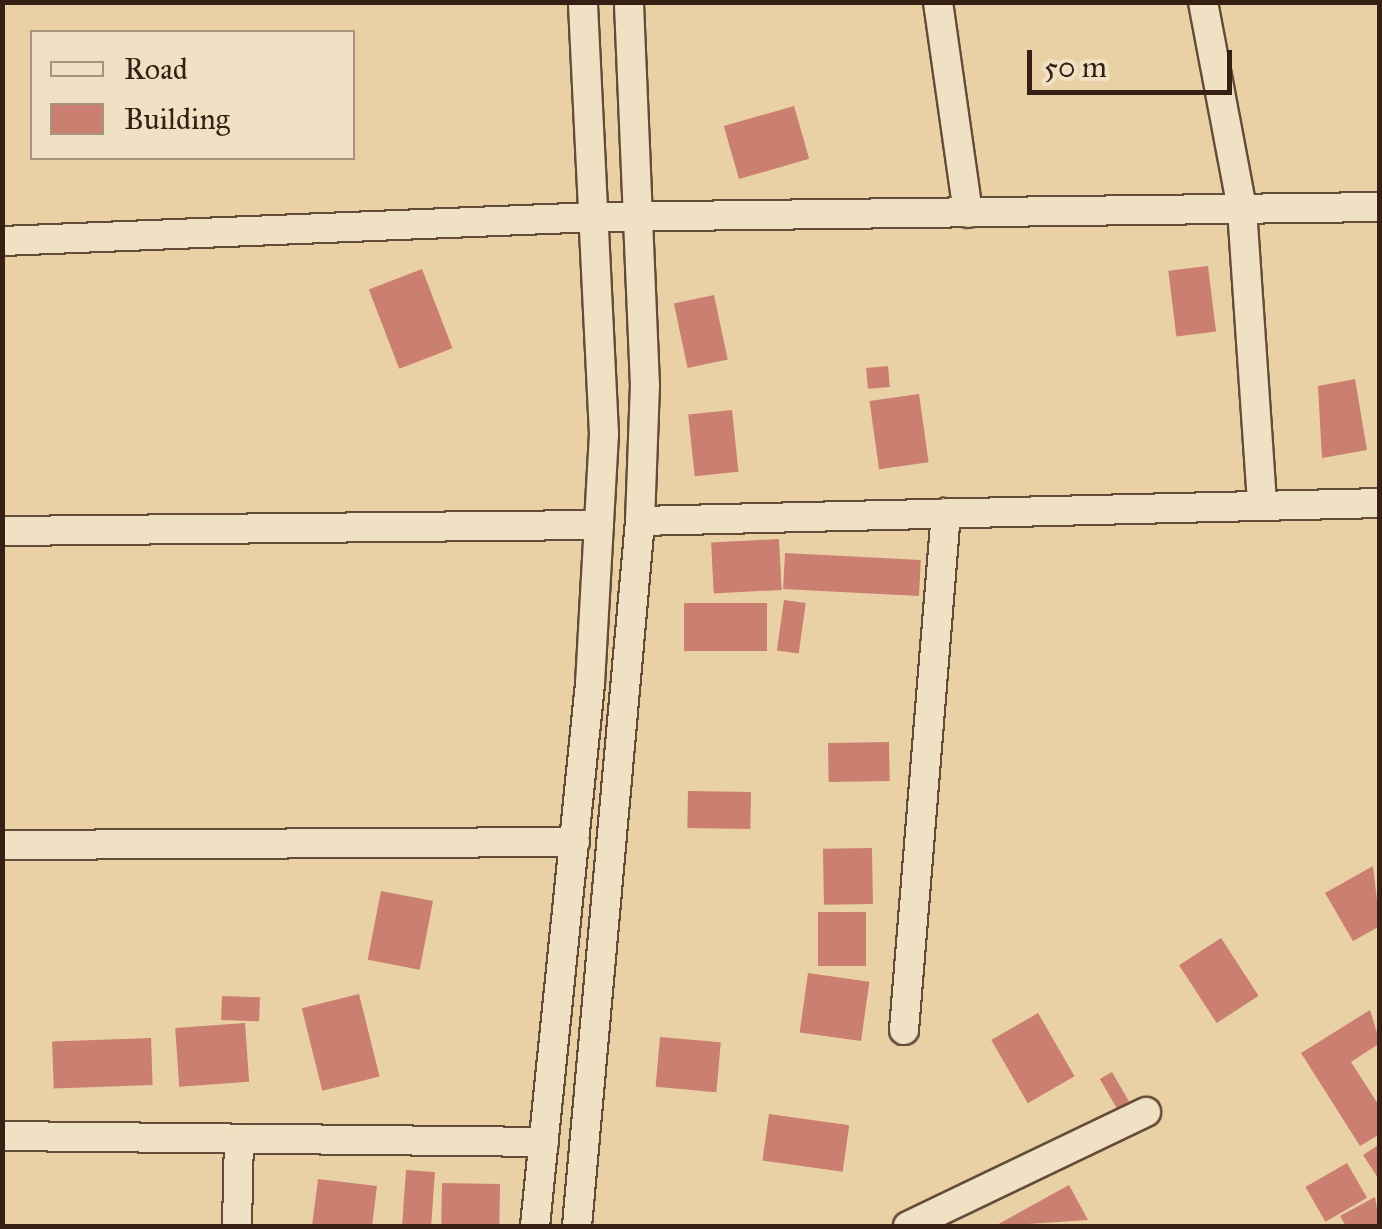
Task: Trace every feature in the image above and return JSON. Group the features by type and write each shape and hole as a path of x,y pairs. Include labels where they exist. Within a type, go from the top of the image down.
{"street":[{"path":"583,2 596,216 599,525 590,684 536,1217 577,1220 640,520 637,218 629,2"},
{"path":"938,2 968,213"},
{"path":"1204,2 1242,209 1262,506"},
{"path":"2,241 596,216 1380,208"},
{"path":"640,520 1380,502"},
{"path":"904,1030 946,513"},
{"path":"2,531 599,525"},
{"path":"590,684 626,687"},
{"path":"2,845 575,842"},
{"path":"908,1226 1146,1112"},
{"path":"2,1136 544,1142"},
{"path":"237,1226 238,1139"}],"building":[{"path":"794,106 809,159 739,179 724,126"},
{"path":"1208,266 1216,332 1176,336 1168,271"},
{"path":"422,269 452,348 399,369 369,289"},
{"path":"714,295 728,360 688,368 674,304"},
{"path":"888,366 890,387 868,389 866,368"},
{"path":"1355,379 1367,450 1322,458 1318,386"},
{"path":"919,394 929,462 879,469 869,401"},
{"path":"732,410 738,472 695,476 688,415"},
{"path":"779,539 782,590 714,593 711,543"},
{"path":"785,553 921,560 919,596 783,589"},
{"path":"784,600 806,603 799,654 777,651"},
{"path":"684,603 767,603 767,651 684,651"},
{"path":"889,742 890,781 829,782 828,743"},
{"path":"688,791 751,792 750,829 687,828"},
{"path":"872,848 873,904 824,905 823,849"},
{"path":"1373,866 1380,926 1353,941 1325,893"},
{"path":"381,891 433,901 420,970 368,960"},
{"path":"818,912 866,912 866,966 818,966"},
{"path":"1221,938 1259,996 1217,1023 1179,965"},
{"path":"808,973 869,982 861,1041 800,1032"},
{"path":"359,994 380,1076 322,1091 302,1008"},
{"path":"222,996 260,997 259,1021 221,1020"},
{"path":"1370,1010 1380,1043 1351,1062 1380,1107 1380,1134 1360,1146 1301,1053"},
{"path":"1038,1013 1074,1076 1028,1103 991,1040"},
{"path":"245,1023 249,1082 179,1087 175,1028"},
{"path":"660,1037 721,1042 716,1092 656,1087"},
{"path":"151,1038 153,1085 54,1088 52,1041"},
{"path":"1112,1072 1129,1101 1117,1108 1100,1079"},
{"path":"769,1114 849,1125 843,1172 762,1161"},
{"path":"1380,1144 1380,1181 1363,1155"},
{"path":"1347,1163 1367,1198 1325,1222 1305,1187"},
{"path":"406,1170 435,1172 431,1226 402,1226"},
{"path":"318,1179 377,1186 372,1226 312,1226"},
{"path":"442,1183 500,1184 499,1226 441,1226"},
{"path":"1069,1185 1088,1220 995,1226"},
{"path":"1375,1197 1380,1226 1346,1226 1340,1216"}]}
